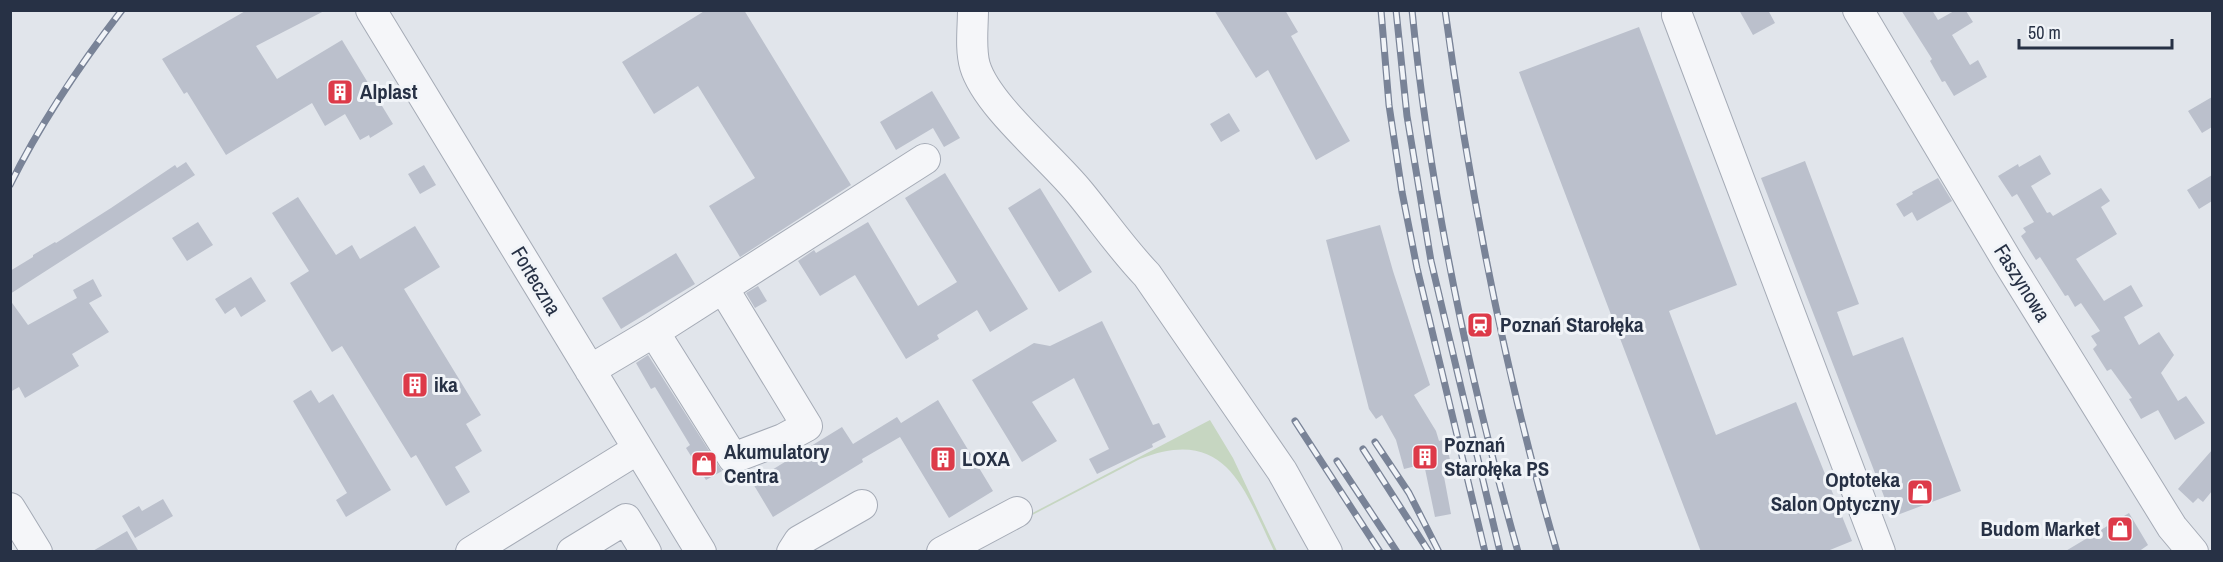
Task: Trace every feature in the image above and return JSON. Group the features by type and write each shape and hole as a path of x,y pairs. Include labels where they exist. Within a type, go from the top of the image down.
{"street":[{"name":"Forteczna","path":"371,10 700,552"},
{"path":"973,10 975,66 985,85 999,105 1079,192 1126,253 1147,275 1282,471 1327,552"},
{"name":"Faszynowa","path":"1858,10 2008,262 2172,527 2193,552"},
{"path":"1677,15 1880,552"},
{"path":"590,370 654,332 925,159"},
{"path":"654,332 733,458 783,439 807,426 723,288"},
{"path":"471,552 638,449"},
{"path":"792,552 799,541 862,505"},
{"path":"10,508 37,552"},
{"path":"942,552 1017,512"},
{"path":"572,552 626,519 646,552"},
{"path":"2207,552 2212,546"}],"green space":[{"path":"1210,420 1233,458 1277,551 1274,551 1241,486 1228,469 1212,457 1193,450 1169,451 1140,459 958,552"}],"building":[{"path":"247,10 326,10 256,46 277,79 342,40 393,124 370,138 369,135 360,140 345,114 325,126 312,103 226,155 187,92 184,94 162,59"},
{"path":"706,10 744,10 851,185 740,257 709,206 755,178 698,86 654,114 622,62"},
{"path":"1214,10 1285,10 1298,32 1291,36 1350,141 1316,160 1268,70 1256,78"},
{"path":"1739,10 1768,10 1775,23 1753,35"},
{"path":"1901,10 1932,10 1938,20 1954,11 1966,11 1973,22 1952,35 1970,65 1978,60 1987,77 1954,96 1945,81 1942,82 1930,61 1932,59"},
{"path":"1639,27 1737,285 1669,311 1716,435 1796,402 1852,541 1825,552 1701,552 1519,72"},
{"path":"932,91 960,138 944,147 933,128 896,150 880,122"},
{"path":"2212,97 2212,127 2202,133 2188,111"},
{"path":"1229,113 1240,131 1221,142 1210,124"},
{"path":"2040,155 2051,174 2031,186 2047,213 2050,212 2053,216 2101,188 2110,201 2101,207 2117,234 2076,259 2104,301 2131,285 2143,306 2124,317 2139,345 2159,332 2174,355 2161,373 2178,401 2186,396 2205,423 2175,440 2158,410 2141,419 2129,399 2132,398 2111,369 2107,371 2093,349 2097,345 2091,336 2100,331 2081,303 2075,307 2068,295 2065,296 2040,257 2036,260 2021,236 2026,232 2023,228 2034,222 2017,194 2012,197 1998,176"},
{"path":"1805,161 1859,304 1837,312 1853,356 1903,337 1961,491 1892,517 1761,178"},
{"path":"186,162 195,175 10,294 10,271 175,165 177,168"},
{"path":"424,165 436,185 420,194 408,174"},
{"path":"945,173 1028,309 990,332 977,310 937,335 939,339 906,359 855,275 820,296 798,261 814,250 816,253 868,222 918,306 957,282 905,198"},
{"path":"2212,175 2212,201 2199,209 2187,190"},
{"path":"1938,178 1952,201 1917,221 1912,212 1904,217 1896,204"},
{"path":"1040,188 1092,272 1059,292 1008,208"},
{"path":"298,197 336,255 352,245 360,259 415,226 440,267 404,289 481,415 466,424 482,451 455,467 470,492 446,506 416,455 411,458 342,346 332,352 290,283 309,271 272,213"},
{"path":"198,222 213,245 187,261 172,238"},
{"path":"1380,225 1430,385 1414,395 1436,431 1439,441 1445,439 1451,464 1442,466 1451,514 1435,517 1424,464 1404,469 1396,440 1382,415 1376,419 1369,409 1326,240"},
{"path":"676,253 695,284 621,329 602,298"},
{"path":"251,277 266,301 241,317 235,307 225,314 215,299"},
{"path":"93,279 102,296 89,303 109,332 72,354 79,366 25,398 19,387 10,392 10,300 28,325 77,298 73,290"},
{"path":"758,286 767,301 755,308 746,293"},
{"path":"1102,321 1153,425 1159,423 1166,437 1152,444 1153,447 1097,474 1089,459 1109,449 1074,378 1032,402 1057,441 1022,462 972,380 1034,343 1050,346"},
{"path":"648,355 722,471 706,480 686,448 690,445 655,387 651,389 636,363"},
{"path":"311,390 319,403 333,394 391,490 346,517 336,500 347,493 293,401"},
{"path":"938,400 993,491 949,518 900,437 773,517 752,482 842,427 853,444 897,417 901,423"},
{"path":"2212,450 2212,491 2203,502 2198,498 2193,503 2178,489"},
{"path":"163,499 173,516 135,538 122,516 139,506 142,511"},
{"name":"Budom Market","path":"2129,513 2148,545 2138,552 2064,552"},
{"path":"127,531 139,552 91,552"}],"railway":[{"path":"10,185 62,95 122,10"},
{"path":"1381,10 1389,105 1402,192 1417,268 1485,552"},
{"path":"1396,10 1407,116 1431,261 1500,552"},
{"path":"1412,10 1429,147 1453,283 1483,418 1518,552"},
{"path":"1445,10 1466,147 1505,351 1557,552"},
{"path":"1295,421 1380,552"},
{"path":"1375,442 1409,493 1439,552"},
{"path":"1363,449 1429,552"},
{"path":"1337,461 1397,552"}],"place":[{"name":"Alplast","path":"340,92"},
{"name":"Poznań Starołęka","path":"1480,325"},
{"name":"ika","path":"415,385"},
{"name":"Poznań Starołęka PS","path":"1425,457"},
{"name":"LOXA","path":"943,459"},
{"name":"Akumulatory Centra","path":"704,464"},
{"name":"Optoteka Salon Optyczny","path":"1920,492"},
{"name":"Budom Market","path":"2120,529"}]}
